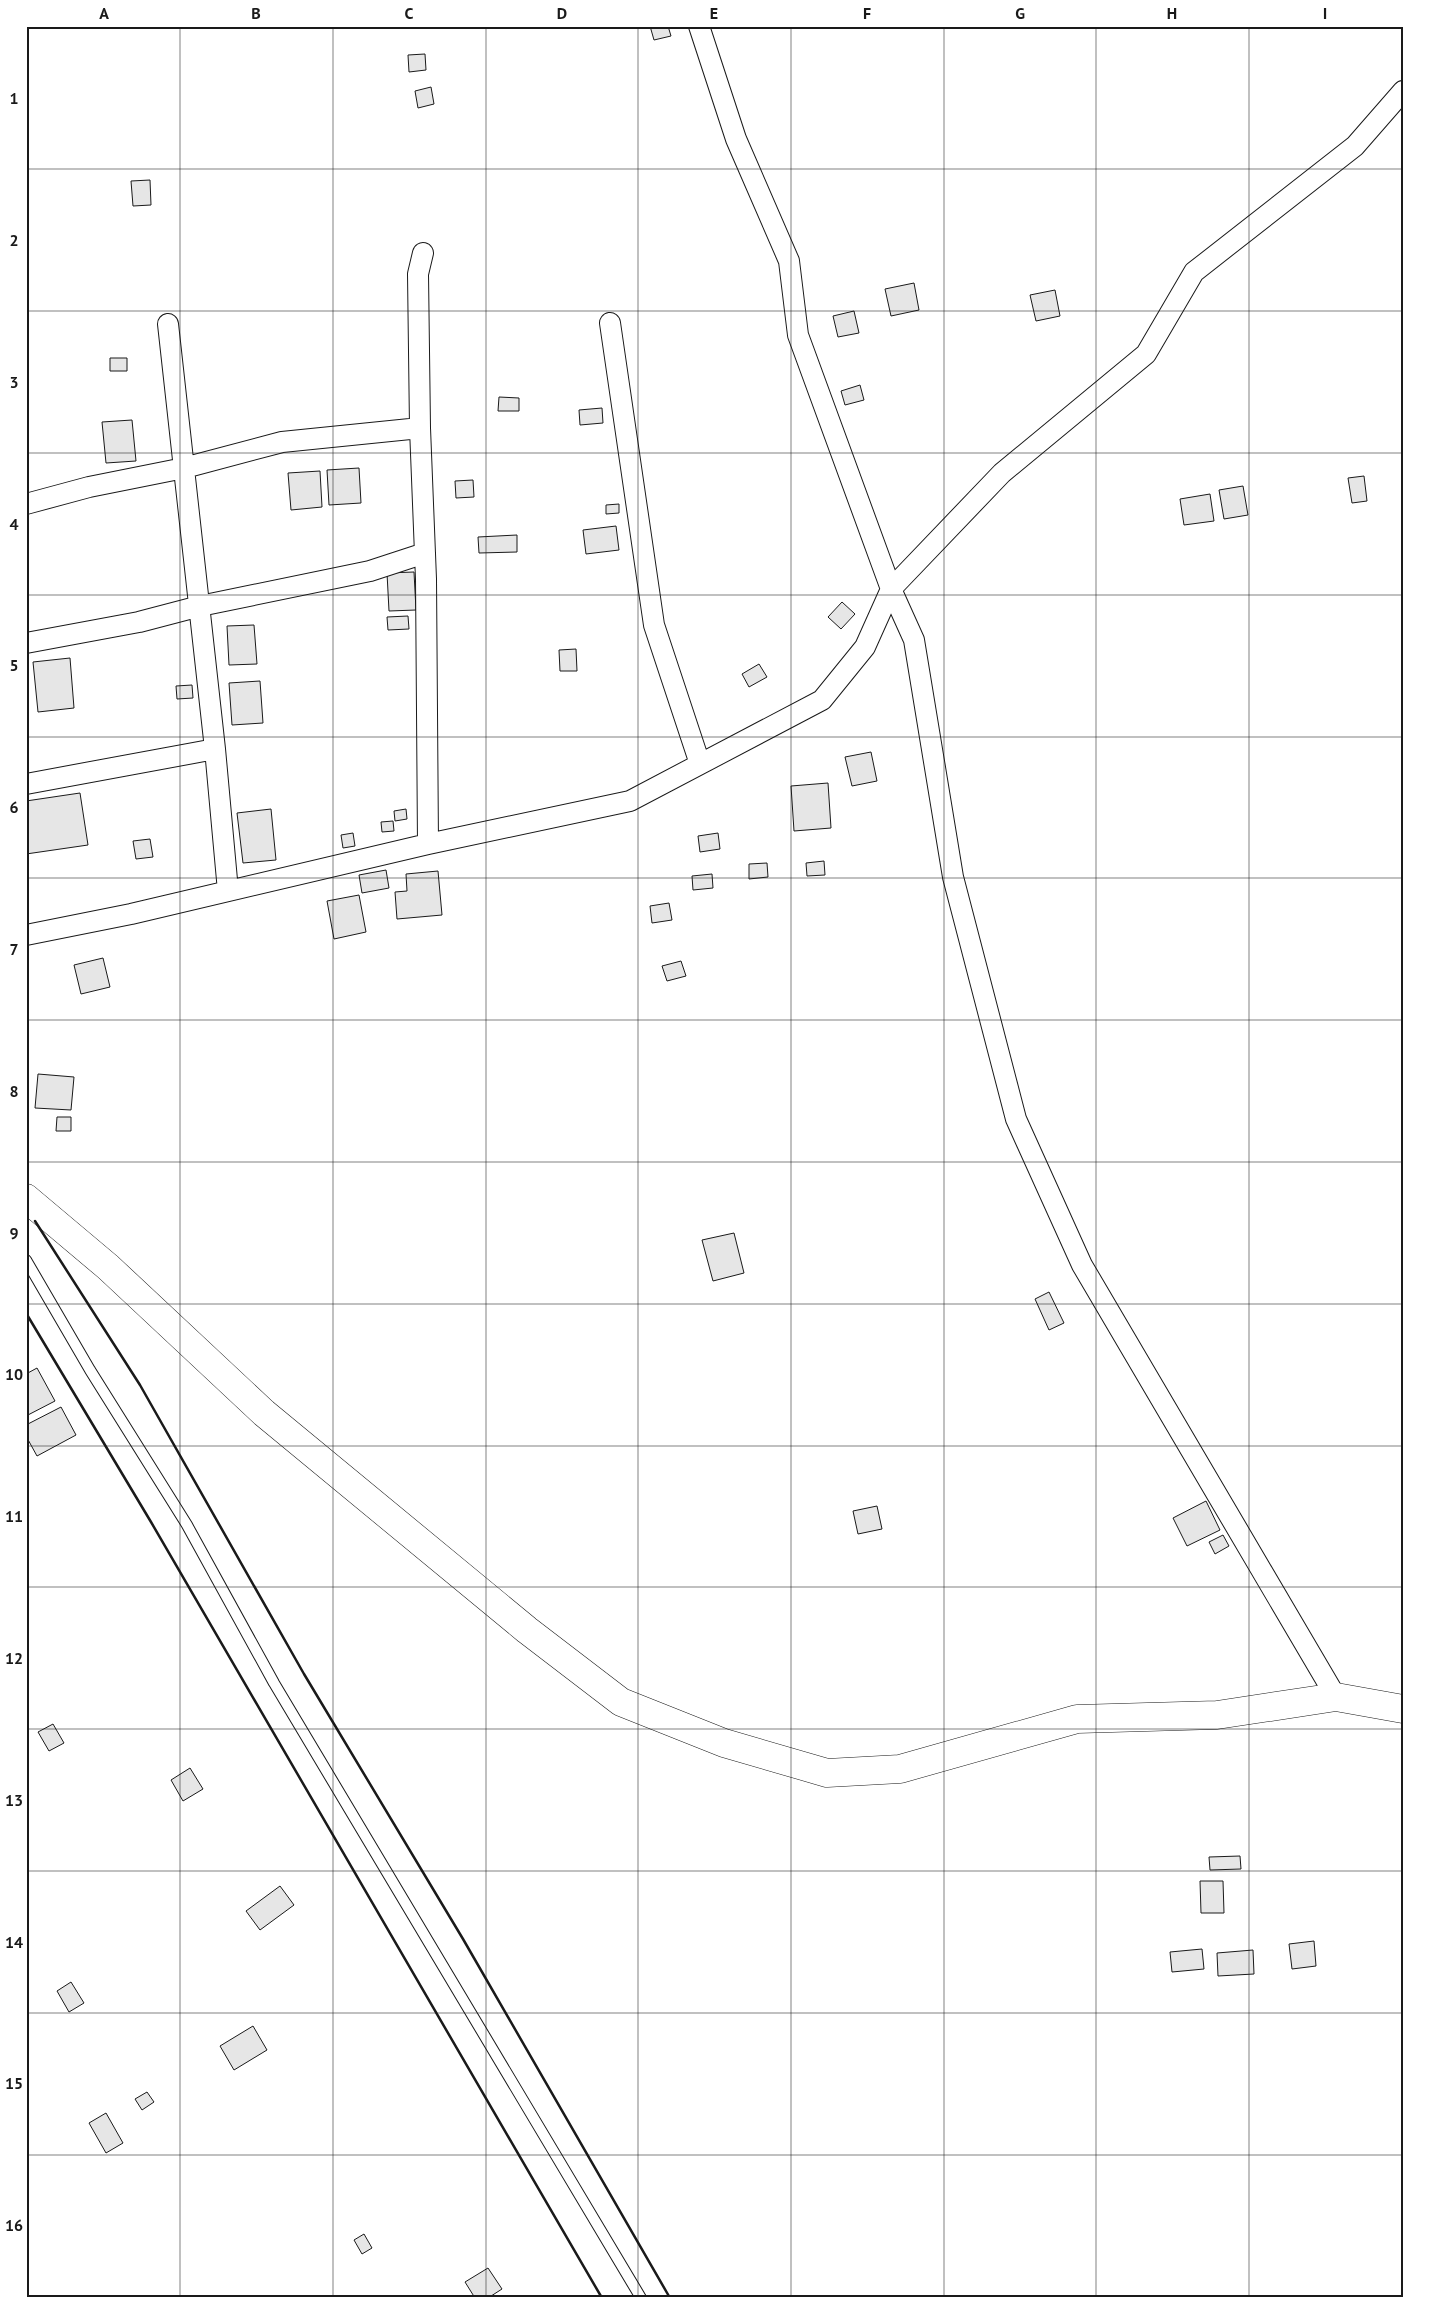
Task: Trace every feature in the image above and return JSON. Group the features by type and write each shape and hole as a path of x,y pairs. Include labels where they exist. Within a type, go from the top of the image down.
{"street":[{"path":"699,26 736,139 789,261 798,335 891,589 914,640 953,877 1016,1119 1082,1264 1336,1697"},
{"path":"26,935 131,914 428,844 630,800 822,700 865,646 891,589 1002,473 1146,354 1194,272 1355,146 1403,91"},
{"path":"423,253 418,274 420,428 425,553 428,844"},
{"path":"610,323 654,625 700,764"},
{"path":"168,324 216,749 228,891"},
{"path":"26,504 89,486 184,468 282,442 420,428"},
{"path":"26,643 139,622 200,606 370,571 425,553"},
{"path":"26,784 216,749"},
{"path":"26,1198 108,1267 264,1414 526,1630 621,1702 724,1743 827,1773 900,1769 1077,1718 1217,1715 1336,1697 1403,1709"}],"lane":[{"path":"26,1260 90,1370 187,1525 274,1683 641,2298"}],"building":[{"path":"650,26 668,26 671,36 654,40"},
{"path":"425,54 426,70 409,72 408,55"},
{"path":"431,87 434,104 418,108 415,91"},
{"path":"150,180 151,205 133,206 131,181"},
{"path":"914,283 919,310 891,316 885,289"},
{"path":"1055,290 1060,316 1036,321 1030,295"},
{"path":"854,311 859,333 838,337 833,316"},
{"path":"110,358 127,358 127,371 110,371"},
{"path":"860,385 864,400 845,405 841,391"},
{"path":"499,397 519,398 519,411 498,411"},
{"path":"602,408 603,423 580,425 579,410"},
{"path":"132,420 136,461 106,463 102,422"},
{"path":"359,468 361,503 329,505 327,470"},
{"path":"320,471 322,507 291,510 288,473"},
{"path":"1364,476 1367,501 1352,503 1348,478"},
{"path":"473,480 474,497 456,498 455,481"},
{"path":"1243,486 1248,515 1224,519 1219,490"},
{"path":"1210,494 1214,521 1184,525 1180,499"},
{"path":"619,504 619,513 606,514 606,505"},
{"path":"616,526 619,550 586,554 583,530"},
{"path":"517,535 517,552 479,553 478,537"},
{"path":"414,572 416,610 389,611 387,573"},
{"path":"842,602 855,614 841,629 828,617"},
{"path":"408,616 409,629 388,630 387,617"},
{"path":"254,625 257,664 229,665 227,626"},
{"path":"576,649 577,671 560,671 559,650"},
{"path":"70,658 74,708 38,712 33,662"},
{"path":"759,664 767,677 749,687 742,674"},
{"path":"260,681 263,723 232,725 229,683"},
{"path":"192,685 193,698 177,699 176,686"},
{"path":"871,752 877,781 852,786 845,757"},
{"path":"828,783 831,828 794,831 791,786"},
{"path":"80,793 88,845 26,854 26,801"},
{"path":"271,809 276,860 243,863 237,813"},
{"path":"406,809 407,819 395,821 394,811"},
{"path":"393,821 394,831 382,832 381,822"},
{"path":"353,833 355,846 343,848 341,835"},
{"path":"718,833 720,849 700,852 698,836"},
{"path":"150,839 153,857 136,859 133,841"},
{"path":"824,861 825,875 807,876 806,863"},
{"path":"767,863 768,877 749,879 749,864"},
{"path":"386,870 389,888 362,893 359,875"},
{"path":"438,871 442,915 397,919 395,892 407,891 406,874"},
{"path":"712,874 713,888 693,890 692,876"},
{"path":"359,895 366,932 334,939 327,901"},
{"path":"669,903 672,920 652,923 650,906"},
{"path":"103,958 110,987 81,994 74,965"},
{"path":"681,961 686,976 667,981 662,966"},
{"path":"38,1074 74,1077 71,1110 35,1108"},
{"path":"57,1117 71,1117 71,1131 56,1131"},
{"path":"734,1233 744,1273 713,1281 702,1240"},
{"path":"1049,1292 1064,1323 1049,1330 1035,1299"},
{"path":"37,1368 55,1401 26,1416 26,1374"},
{"path":"61,1407 76,1435 37,1456 26,1436 26,1425"},
{"path":"1206,1501 1220,1530 1187,1546 1173,1518"},
{"path":"877,1506 882,1529 858,1534 853,1511"},
{"path":"1223,1535 1229,1546 1215,1554 1209,1542"},
{"path":"53,1724 64,1743 49,1751 38,1732"},
{"path":"190,1768 203,1789 183,1801 171,1780"},
{"path":"1240,1856 1241,1869 1210,1870 1209,1857"},
{"path":"1200,1881 1223,1881 1224,1913 1201,1913"},
{"path":"280,1886 294,1905 260,1930 246,1911"},
{"path":"1314,1941 1316,1966 1292,1969 1289,1944"},
{"path":"1202,1949 1204,1969 1172,1972 1170,1952"},
{"path":"1253,1950 1254,1974 1218,1976 1217,1953"},
{"path":"71,1982 84,2003 69,2012 57,1991"},
{"path":"253,2026 267,2050 234,2070 220,2046"},
{"path":"147,2092 154,2102 142,2110 135,2099"},
{"path":"106,2113 123,2143 106,2153 89,2123"},
{"path":"364,2234 372,2248 362,2254 354,2240"},
{"path":"488,2268 502,2289 488,2298 475,2298 465,2282"}],"wall":[{"path":"35,1221 140,1385 304,1674 463,1939 670,2298"},
{"path":"26,1313 151,1522 602,2298"}]}
